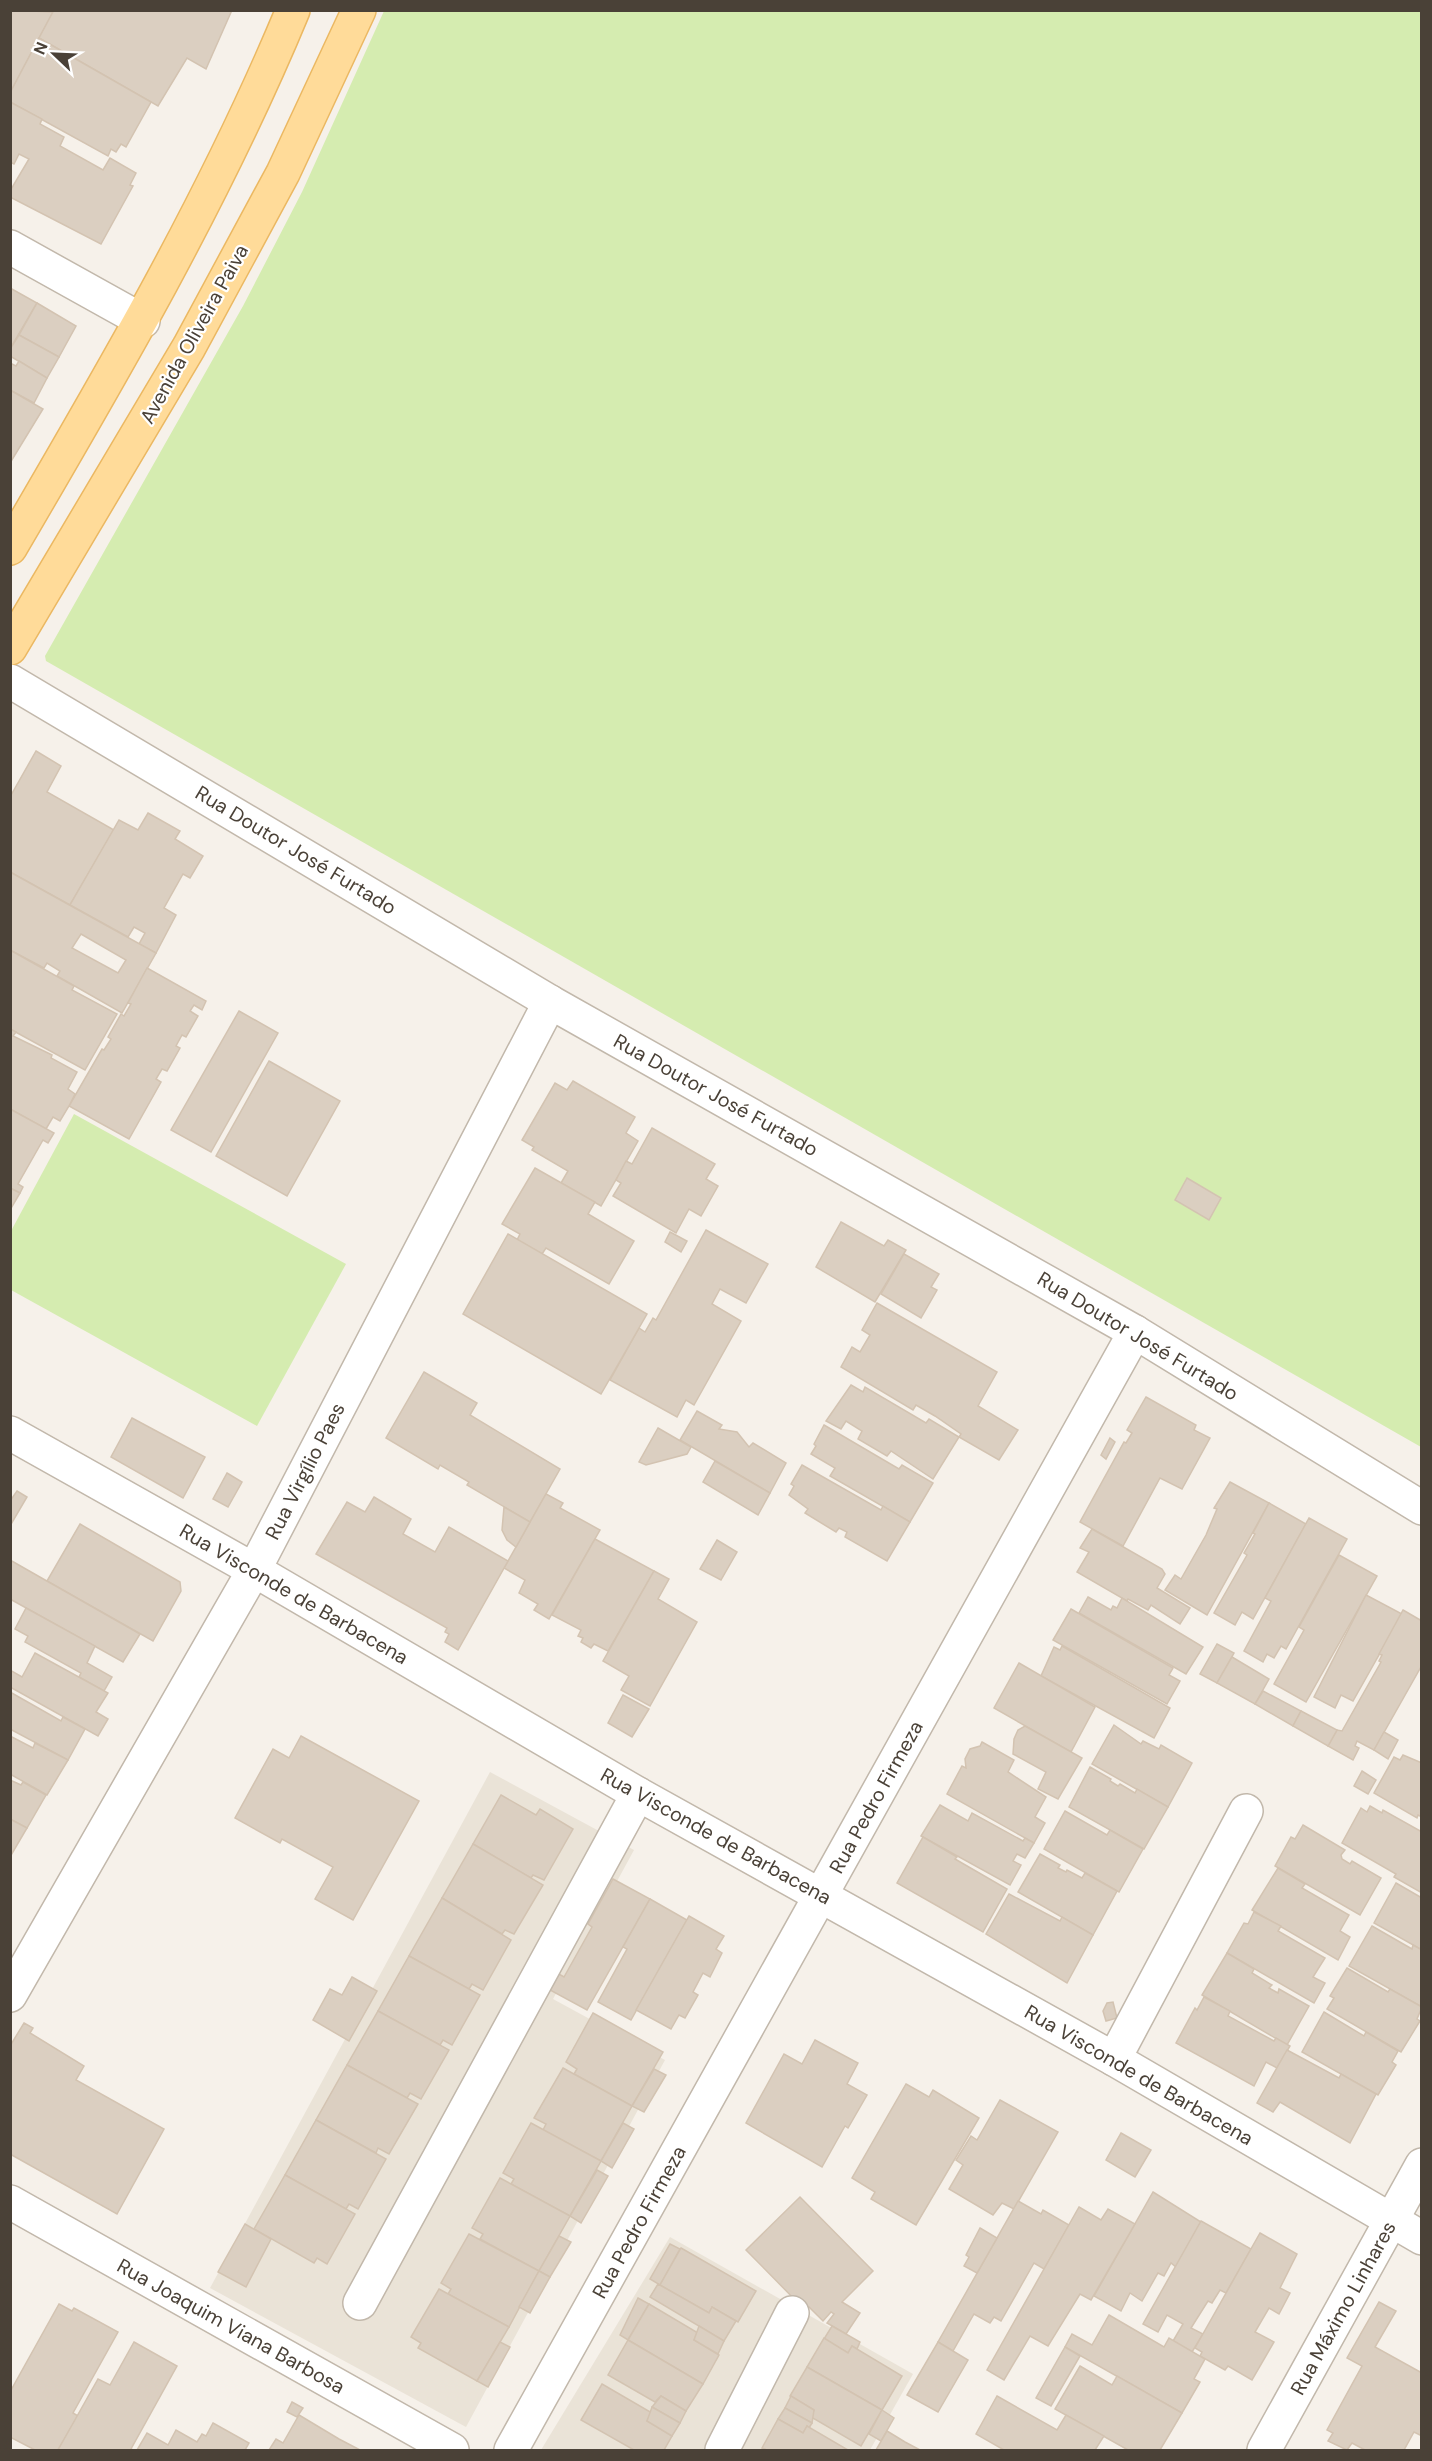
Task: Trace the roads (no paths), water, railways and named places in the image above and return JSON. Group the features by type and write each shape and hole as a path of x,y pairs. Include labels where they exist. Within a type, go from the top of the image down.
{"main road":[{"path":"10,548 143,321 255,101 293,10"},
{"name":"Avenida Oliveira Paiva","path":"10,648 205,318 284,173 359,10"}],"street":[{"path":"10,247 143,321"},
{"name":"Rua Doutor José Furtado","path":"10,681 550,1002 1135,1332 1422,1508"},
{"name":"Rua Virgílio Paes","path":"10,1995 254,1570 550,1002"},
{"name":"Rua Pedro Firmeza","path":"511,2451 1135,1332"},
{"name":"Rua Visconde de Barbacena","path":"10,1433 254,1570 638,1794 1114,2059 1422,2238"},
{"path":"360,2303 638,1794"},
{"path":"1114,2059 1246,1811"},
{"name":"Rua Máximo Linhares","path":"1264,2451 1422,2165"},
{"name":"Rua Joaquim Viana Barbosa","path":"10,2202 452,2451"},
{"path":"722,2451 792,2313"}]}
